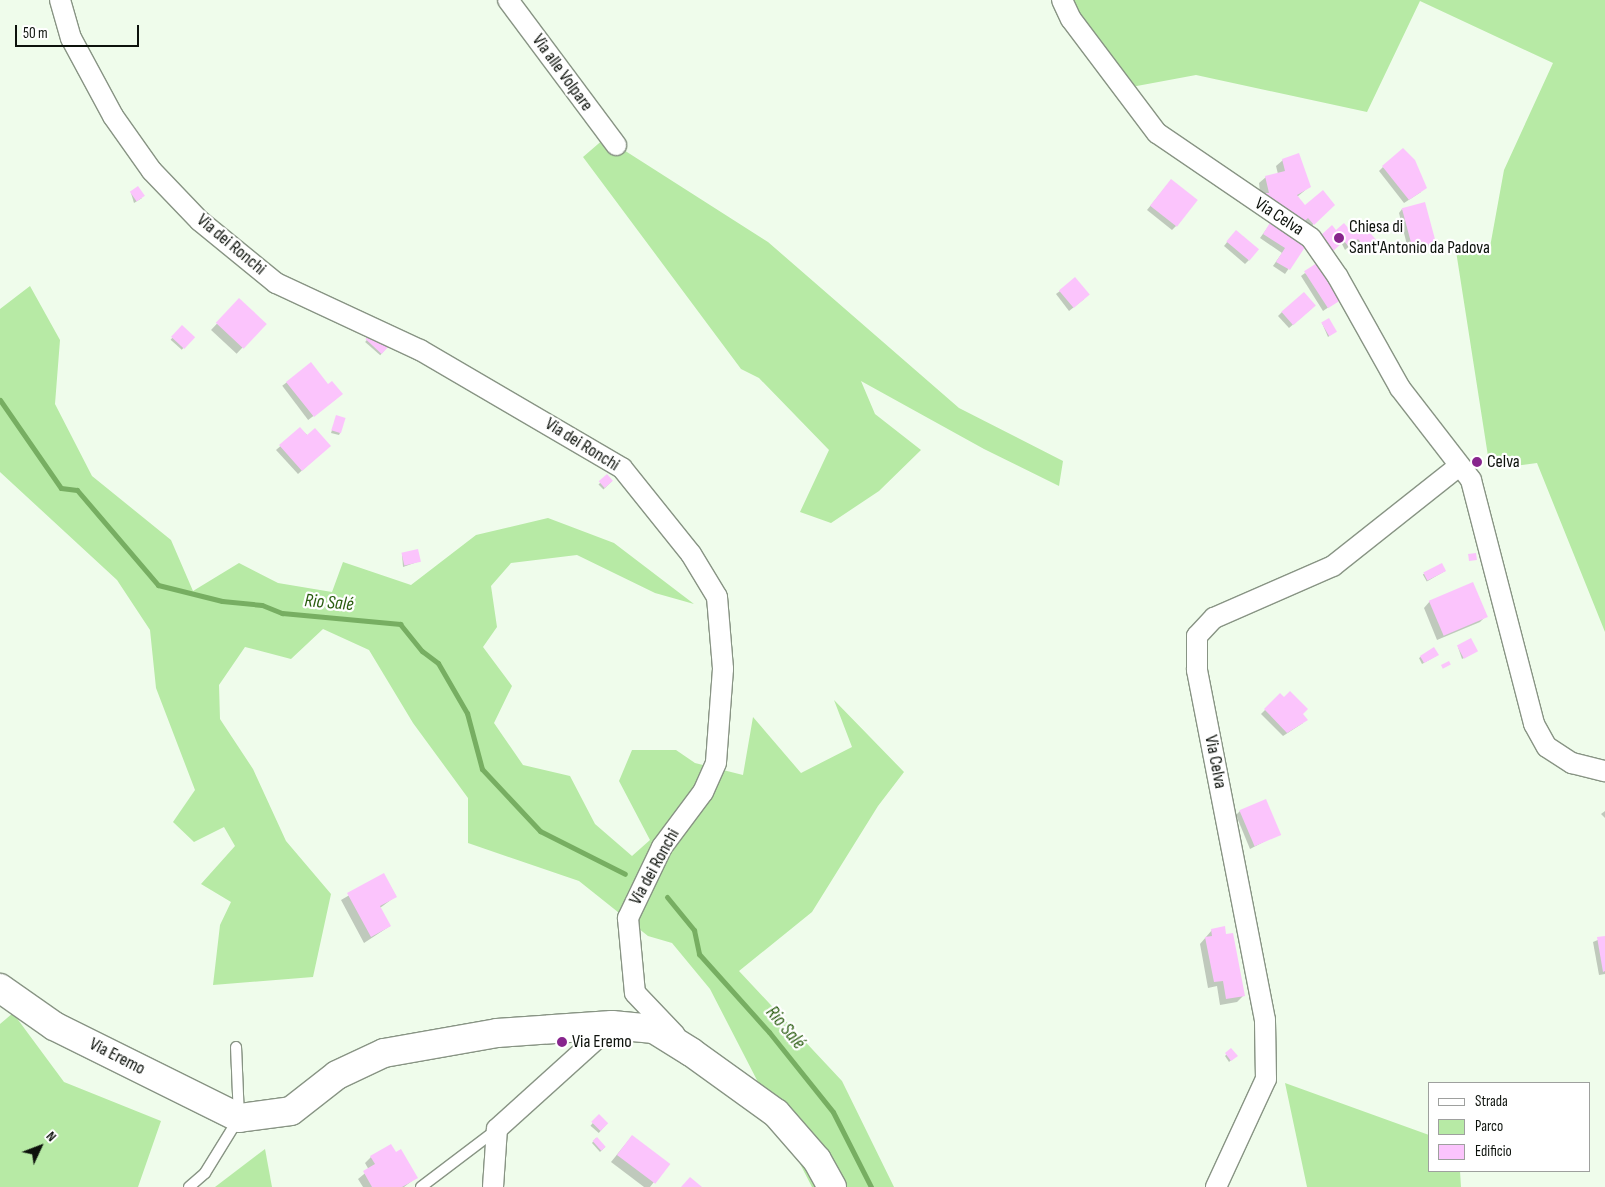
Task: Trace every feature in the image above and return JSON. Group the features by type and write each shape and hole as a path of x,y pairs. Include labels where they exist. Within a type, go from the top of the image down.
{"street":[{"name":"Via dei Ronchi","path":"60,0 71,38 113,116 152,170 200,221 276,283 420,350 622,468 691,554 717,597 723,669 716,763 703,792 662,847 628,918 635,993 691,1052"},
{"name":"Via alle Volpare","path":"508,0 616,144"},
{"name":"Via Celva","path":"1062,0 1070,19 1157,133 1311,238 1338,277 1400,388 1458,467 1471,480 1534,724 1547,748 1572,763 1605,771"},
{"name":"Via Celva","path":"1216,1187 1266,1079 1265,1020 1197,670 1197,636 1214,618 1333,566 1458,467"},
{"name":"Via Eremo","path":"0,988 54,1026 239,1118"},
{"path":"493,1187 497,1129 612,1025"},
{"path":"239,1118 291,1111 337,1076 384,1052 497,1034 612,1025 654,1029 691,1052 776,1113 817,1160 832,1187"}],"lane":[{"path":"189,1187 205,1173 239,1118 236,1047"},
{"path":"421,1187 497,1129"}],"green space":[{"path":"1070,0 1605,0 1605,632 1537,463 1490,469 1456,251 1490,247 1504,170 1553,63 1420,1 1367,112 1196,75 1126,88"},
{"path":"605,138 768,242 959,408 1063,461 1059,486 984,449 861,381 875,414 921,450 879,491 831,523 800,512 829,450 759,378 741,369 583,157"},
{"path":"30,286 60,340 55,404 92,476 171,540 193,591 239,563 278,583 332,592 343,562 411,585 476,535 548,518 614,543 694,604 655,593 577,555 511,563 491,586 497,627 483,647 512,686 494,723 523,765 570,776 595,824 632,856 650,840 619,781 632,750 676,750 695,763 743,775 753,717 801,773 852,747 834,700 904,772 878,806 812,912 739,971 842,1081 894,1187 812,1187 710,989 672,943 648,936 579,881 468,843 468,798 413,723 369,650 323,629 291,659 245,647 219,685 220,719 253,769 286,841 331,894 313,977 213,985 220,925 231,902 201,884 235,846 224,827 194,842 173,822 195,790 156,688 150,630 117,580 0,472 0,309"},
{"path":"13,1013 64,1082 161,1121 138,1187 0,1187 0,1024"},
{"path":"1285,1083 1428,1135 1428,1172 1460,1172 1461,1187 1307,1187"},
{"path":"265,1149 272,1187 215,1187"}],"building":[{"path":"1403,148 1415,160 1427,188 1409,200 1382,166"},
{"path":"1299,153 1311,187 1297,195 1305,205 1323,190 1335,205 1314,225 1308,218 1298,227 1268,207 1264,193 1269,193 1265,176 1285,171 1282,159"},
{"path":"1171,179 1198,200 1177,227 1150,206"},
{"path":"138,186 145,196 137,202 130,192"},
{"path":"1425,202 1436,243 1413,249 1402,208"},
{"path":"1273,218 1309,241 1290,270 1276,262 1285,248 1263,234"},
{"name":"Chiesa di Sant'Antonio da Padova","path":"1359,220 1378,242 1368,251 1358,239 1349,247 1344,241 1330,254 1319,237 1332,225 1336,230 1344,223 1349,229"},
{"path":"1236,230 1259,249 1249,261 1226,241"},
{"path":"1320,261 1344,298 1328,308 1304,271"},
{"path":"1075,277 1090,295 1074,308 1059,290"},
{"path":"1304,292 1316,306 1293,325 1281,312"},
{"path":"239,298 267,324 244,349 216,323"},
{"path":"1329,318 1337,332 1329,336 1321,322"},
{"path":"182,325 195,337 184,349 171,337"},
{"path":"373,331 389,346 382,354 365,339"},
{"path":"311,362 328,384 332,381 343,394 314,417 286,382"},
{"path":"336,415 346,418 341,433 331,430"},
{"path":"300,427 307,435 315,428 331,446 302,471 279,445"},
{"path":"607,474 613,481 605,488 599,481"},
{"path":"418,549 421,562 404,565 401,553"},
{"path":"1476,553 1477,560 1469,561 1468,554"},
{"path":"1442,563 1446,571 1427,581 1423,573"},
{"path":"1473,582 1488,617 1444,636 1429,601"},
{"path":"1471,638 1478,651 1464,659 1457,646"},
{"path":"1434,647 1439,655 1424,663 1420,656"},
{"path":"1449,661 1451,665 1443,669 1441,665"},
{"path":"1290,691 1308,709 1303,714 1308,720 1287,733 1264,709 1280,693 1284,697"},
{"path":"1266,799 1281,835 1255,846 1239,810"},
{"path":"384,873 397,897 380,906 391,926 371,937 347,893"},
{"path":"1225,926 1226,934 1233,933 1245,996 1226,999 1223,981 1214,982 1205,937 1212,936 1211,929"},
{"path":"1605,936 1605,971 1603,972 1597,937"},
{"path":"1231,1048 1238,1056 1231,1061 1225,1053"},
{"path":"599,1114 608,1123 600,1131 591,1122"},
{"path":"632,1135 670,1164 655,1184 617,1155"},
{"path":"597,1137 606,1147 601,1151 593,1141"},
{"path":"391,1144 396,1152 401,1149 418,1178 402,1187 372,1187 363,1171 375,1164 370,1156"},
{"path":"690,1177 702,1187 681,1187"}],"waterway":[{"name":"Rio Salé","path":"0,400 61,488 77,490 158,585 222,601 262,605 282,613 400,624 422,651 438,663 467,713 482,769 540,831 625,874"},
{"name":"Rio Salé","path":"667,897 694,930 699,954 769,1032 833,1112 871,1187"}],"place":[{"name":"Chiesa di Sant'Antonio da Padova","path":"1339,238"},
{"name":"Celva","path":"1477,462"},
{"name":"Via Eremo","path":"562,1042"}]}
